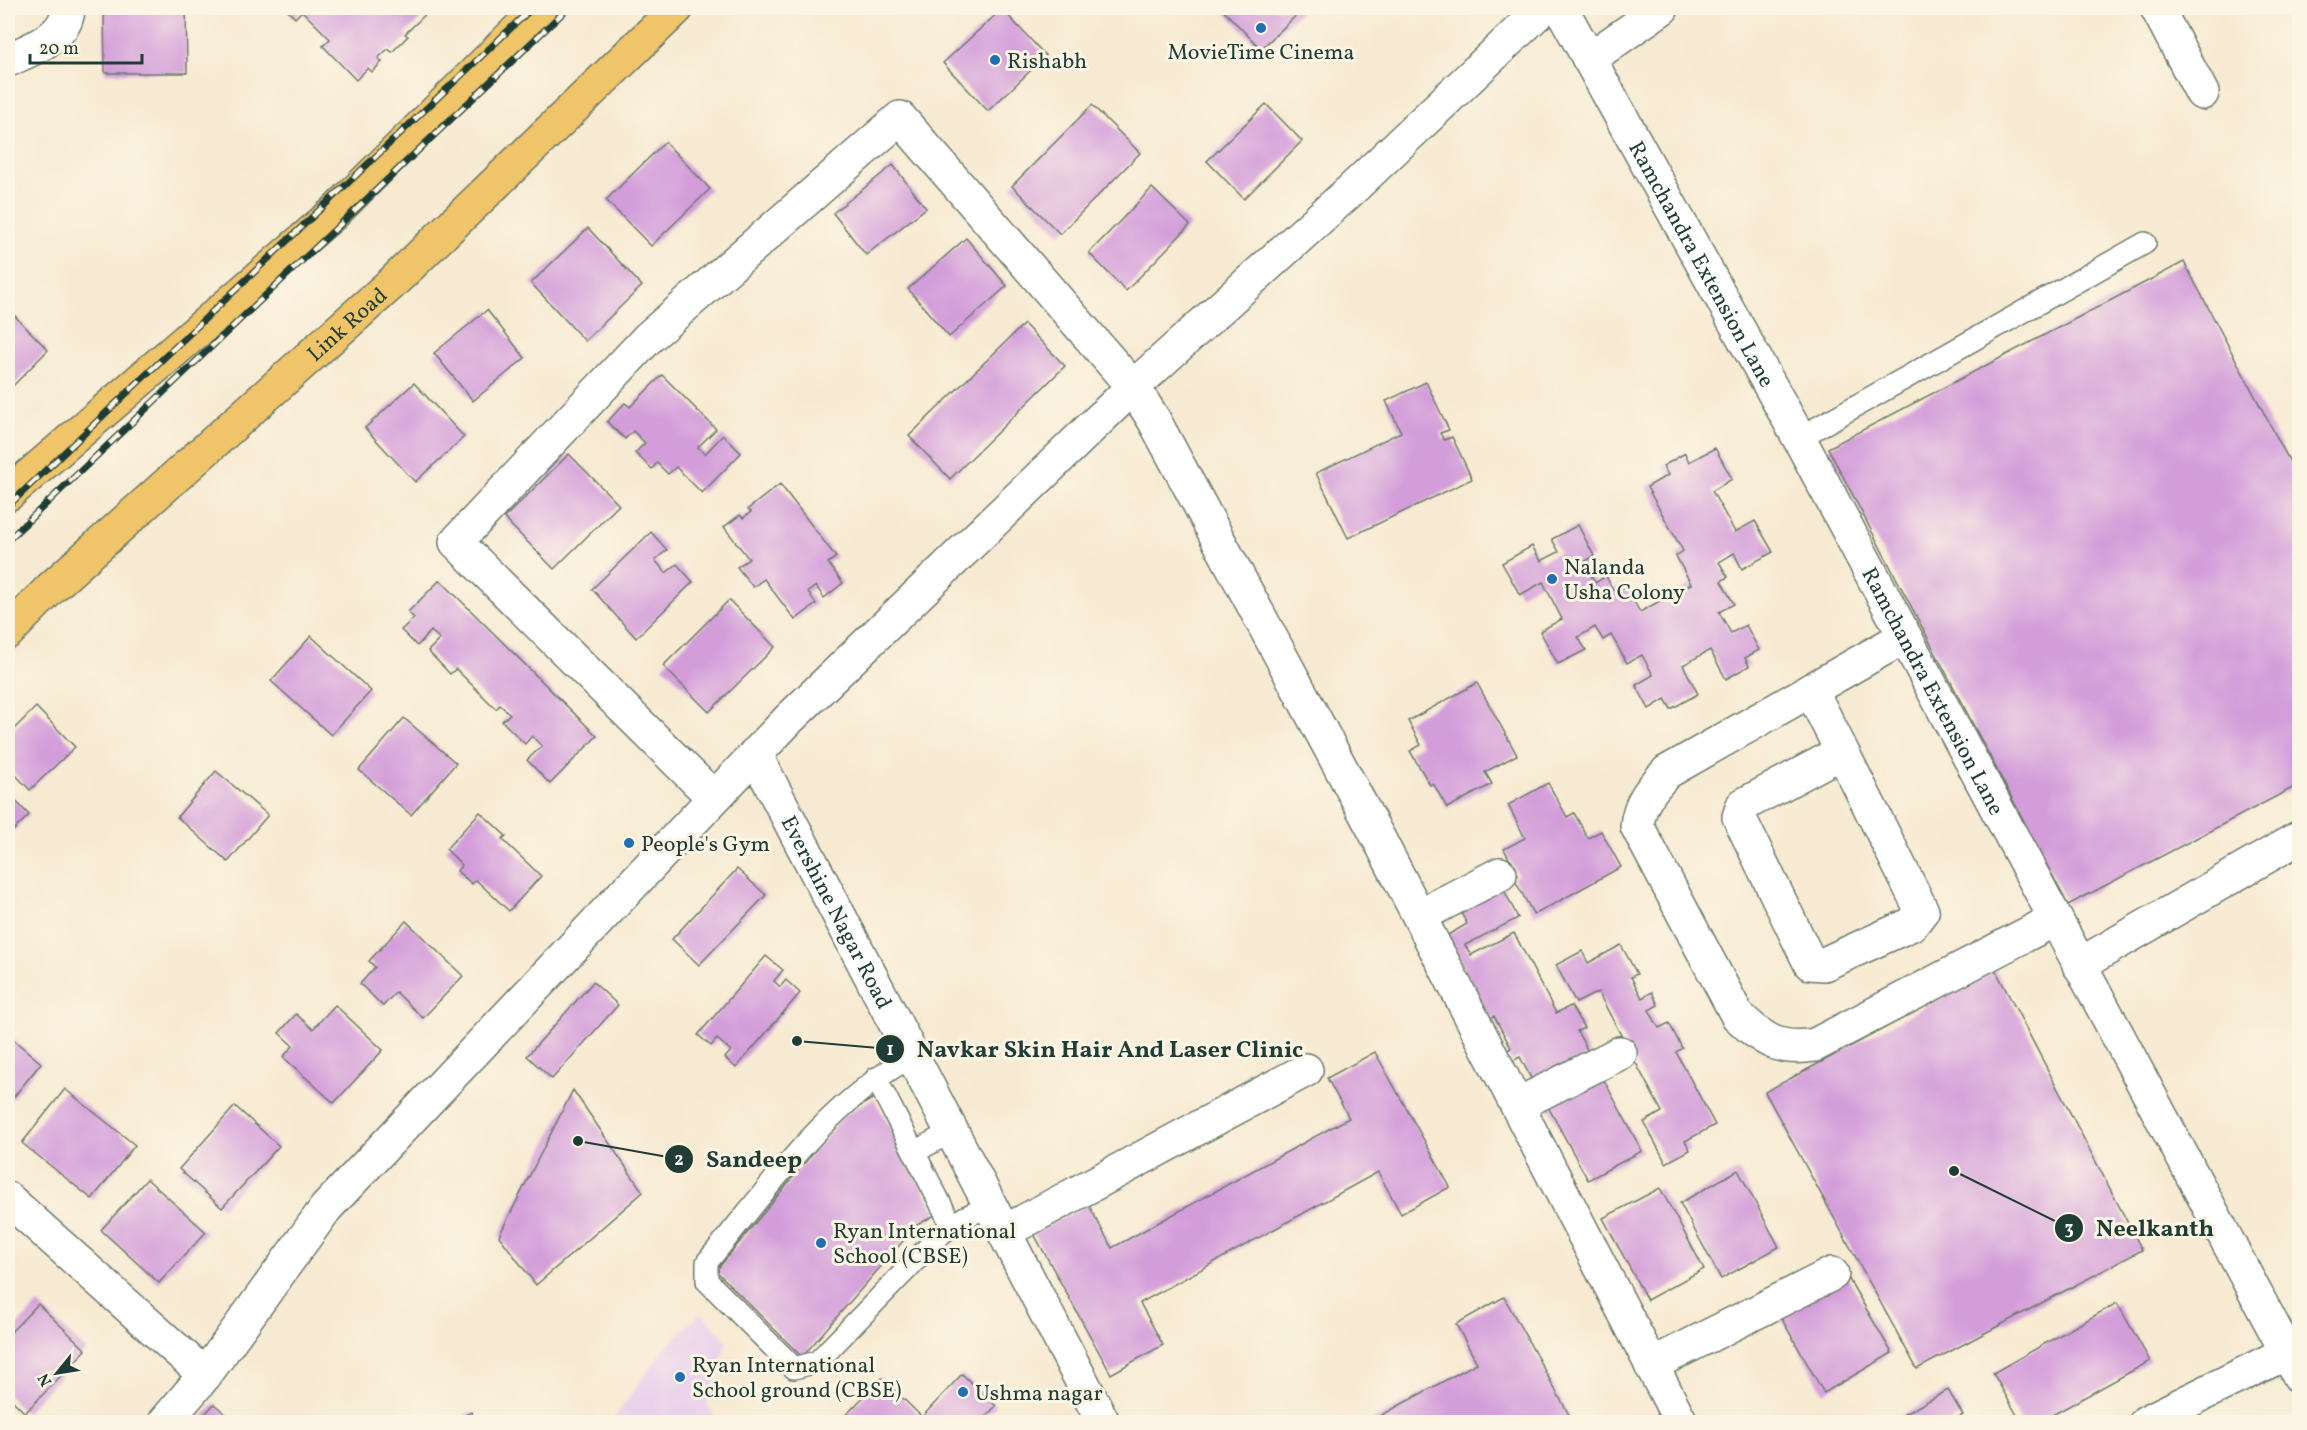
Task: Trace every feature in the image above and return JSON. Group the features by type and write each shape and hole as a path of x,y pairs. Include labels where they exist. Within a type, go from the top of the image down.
{"main road":[{"path":"8,494 333,213 540,8"},
{"name":"Link Road","path":"8,632 60,580 392,283 677,8"}],"street":[{"path":"8,60 51,40 68,13 68,8"},
{"path":"165,1422 205,1375 326,1208 755,754 1133,387 1351,190 1542,8"},
{"name":"Ramchandra Extension Lane","path":"1561,8 1799,438 2293,1365"},
{"path":"1589,59 1662,8"},
{"path":"2157,8 2202,93"},
{"path":"714,798 456,543 648,338 900,118 1133,387 1154,420 1419,916 1681,1422"},
{"path":"1904,637 1667,772 1638,809 1637,826 1737,1015 1761,1038 1794,1048 1815,1045 2054,920"},
{"path":"1811,690 1922,911 1912,924 1824,964 1810,963 1739,817 1743,805 1842,752"},
{"name":"Evershine Nagar Road","path":"755,754 1103,1422"},
{"path":"2079,965 2300,837"},
{"path":"1419,916 1500,874"},
{"path":"1517,1105 1620,1053"},
{"path":"997,1219 1306,1070"},
{"path":"8,1199 205,1375"},
{"path":"1651,1365 1832,1274"},
{"path":"2146,1422 2293,1365"}],"lane":[{"path":"1799,438 2145,243"},
{"path":"913,1056 876,1078 831,1114 707,1262 707,1281 794,1368 817,1362 942,1233 965,1217 997,1219"},
{"path":"876,1078 952,1226"},
{"path":"915,1152 952,1131"}],"shaded area":[{"name":"Ryan International School ground (CBSE)","path":"701,1313 727,1341 707,1405 718,1422 611,1422 664,1349"}],"building":[{"path":"104,8 186,8 187,73 105,73"},
{"path":"285,8 432,8 405,34 408,36 392,52 388,49 378,58 382,62 372,72 368,68 356,80 323,46 330,39 302,11 295,18"},
{"name":"MovieTime Cinema","path":"1221,8 1304,8 1261,49"},
{"name":"Rishabh","path":"1002,9 1046,56 988,111 943,63"},
{"path":"1266,104 1302,141 1244,199 1207,161"},
{"path":"1092,105 1140,153 1060,234 1012,186"},
{"path":"665,142 710,189 651,246 606,200"},
{"path":"893,165 926,208 866,255 833,213"},
{"path":"1152,188 1190,225 1126,291 1089,253"},
{"path":"588,228 642,286 585,341 531,283"},
{"path":"966,238 1007,286 949,337 908,289"},
{"path":"2184,262 2300,481 2300,784 2068,905 1828,448"},
{"path":"8,309 48,350 8,391 8,339 11,335 8,332"},
{"path":"487,310 525,358 473,401 434,353"},
{"path":"1024,324 1065,366 950,479 909,436"},
{"path":"662,375 716,429 698,447 705,454 723,435 741,453 702,493 676,467 668,474 657,463 652,469 635,453 645,443 633,431 625,439 607,422 625,403 630,407"},
{"path":"1426,382 1449,430 1440,433 1444,440 1452,437 1472,479 1348,538 1316,473 1401,432 1386,401"},
{"path":"414,383 464,437 415,482 365,428"},
{"name":"Nalanda Usha Colony","path":"1715,448 1732,479 1712,491 1735,532 1755,521 1773,552 1742,569 1734,553 1719,562 1728,577 1721,581 1734,604 1719,612 1731,633 1746,625 1759,650 1745,658 1749,666 1726,679 1710,650 1683,665 1698,694 1671,709 1665,699 1649,709 1636,685 1653,675 1642,655 1627,663 1611,635 1603,640 1595,627 1578,637 1586,650 1558,664 1540,631 1562,619 1543,582 1520,595 1502,563 1532,546 1541,561 1559,552 1552,539 1578,525 1594,556 1584,562 1595,583 1606,576 1613,590 1624,584 1640,612 1691,584 1676,556 1683,551 1647,487 1668,475 1663,466 1685,453 1689,462"},
{"path":"569,454 619,505 554,569 504,518"},
{"path":"780,484 836,557 828,563 843,583 824,598 816,586 808,592 816,604 795,620 764,579 753,587 737,567 749,559 724,527 740,515 743,518 751,512 748,509"},
{"path":"651,532 667,550 655,560 666,573 677,564 693,582 636,638 592,589"},
{"path":"440,580 597,736 550,784 527,760 542,746 532,736 525,744 502,721 510,714 500,705 496,709 456,669 450,674 428,651 440,639 431,631 417,646 401,630 414,618 408,612"},
{"path":"729,600 775,647 709,712 663,666"},
{"path":"311,636 371,691 331,735 271,681"},
{"path":"1477,683 1517,755 1485,772 1492,784 1447,808 1433,783 1430,785 1410,751 1421,745 1408,721"},
{"path":"36,707 75,747 30,790 8,767 8,735"},
{"path":"404,718 456,763 411,815 359,770"},
{"path":"216,771 268,815 228,862 177,817"},
{"path":"1548,783 1567,817 1574,813 1588,838 1601,831 1621,867 1534,915 1513,877 1518,875 1504,849 1525,838 1508,805"},
{"path":"8,793 29,815 8,836"},
{"path":"480,812 506,836 502,839 541,876 509,911 476,880 472,884 457,871 462,865 446,849"},
{"path":"737,869 766,895 699,965 672,939"},
{"path":"1501,884 1518,918 1465,945 1471,955 1514,933 1556,1013 1571,1006 1584,1028 1577,1031 1590,1055 1534,1084 1520,1057 1512,1061 1506,1051 1511,1048 1494,1016 1489,1019 1446,936 1467,924 1458,907"},
{"path":"406,921 463,976 423,1018 396,992 383,1006 360,984 375,967 369,961"},
{"path":"1621,945 1637,974 1631,977 1642,998 1652,992 1658,1005 1649,1010 1659,1028 1669,1023 1682,1048 1676,1052 1715,1125 1685,1141 1690,1150 1666,1163 1644,1122 1662,1112 1598,992 1576,1003 1556,965 1582,951 1588,963"},
{"path":"766,956 783,970 774,981 780,987 786,980 800,993 736,1068 725,1058 731,1051 717,1039 711,1046 698,1035"},
{"path":"1995,969 2142,1250 1917,1369 1765,1092"},
{"path":"593,982 618,1005 552,1079 527,1056"},
{"path":"335,1005 383,1050 334,1103 283,1057 293,1046 279,1033 296,1014 313,1029"},
{"path":"8,1035 41,1063 8,1104"},
{"path":"1375,1052 1450,1187 1401,1214 1378,1172 1140,1303 1163,1345 1111,1374 1034,1234 1088,1204 1112,1248 1349,1118 1327,1078"},
{"path":"1600,1073 1642,1151 1588,1180 1546,1103"},
{"path":"65,1089 135,1145 92,1199 22,1143"},
{"path":"573,1090 643,1192 536,1285 499,1236"},
{"name":"Ryan International School (CBSE)","path":"874,1098 937,1214 917,1225 802,1357 716,1271 843,1116"},
{"path":"235,1106 279,1146 222,1208 179,1169"},
{"path":"1738,1170 1779,1247 1721,1279 1680,1203"},
{"path":"147,1179 206,1232 159,1283 101,1230"},
{"path":"1660,1188 1704,1269 1647,1300 1603,1218"},
{"path":"8,1273 15,1280 8,1288"},
{"path":"1847,1276 1892,1353 1824,1393 1780,1316"},
{"path":"1504,1297 1573,1422 1508,1422 1507,1420 1502,1422 1369,1422 1477,1363 1456,1324"},
{"path":"2117,1303 2150,1361 2040,1422 2021,1422 1993,1373"},
{"path":"38,1304 86,1350 25,1413 8,1396 8,1335"},
{"name":"Ushma nagar","path":"962,1374 996,1406 980,1422 839,1422 882,1378 922,1417"},
{"path":"1948,1390 1963,1415 1950,1422 1890,1422"},
{"path":"214,1404 235,1422 198,1422"},
{"path":"471,1412 477,1422 453,1422"}],"railway":[{"path":"8,506 532,8"},
{"path":"8,540 568,8"}],"place":[{"name":"MovieTime Cinema","path":"1261,28"},
{"name":"Rishabh","path":"995,60"},
{"name":"Nalanda Usha Colony","path":"1552,579"},
{"name":"People's Gym","path":"629,843"},
{"name":"Navkar Skin Hair And Laser Clinic","path":"797,1041"},
{"name":"Sandeep","path":"578,1141"},
{"name":"Neelkanth","path":"1954,1171"},
{"name":"Ryan International School (CBSE)","path":"821,1243"},
{"name":"Ryan International School ground (CBSE)","path":"680,1377"},
{"name":"Ushma nagar","path":"963,1392"}]}
